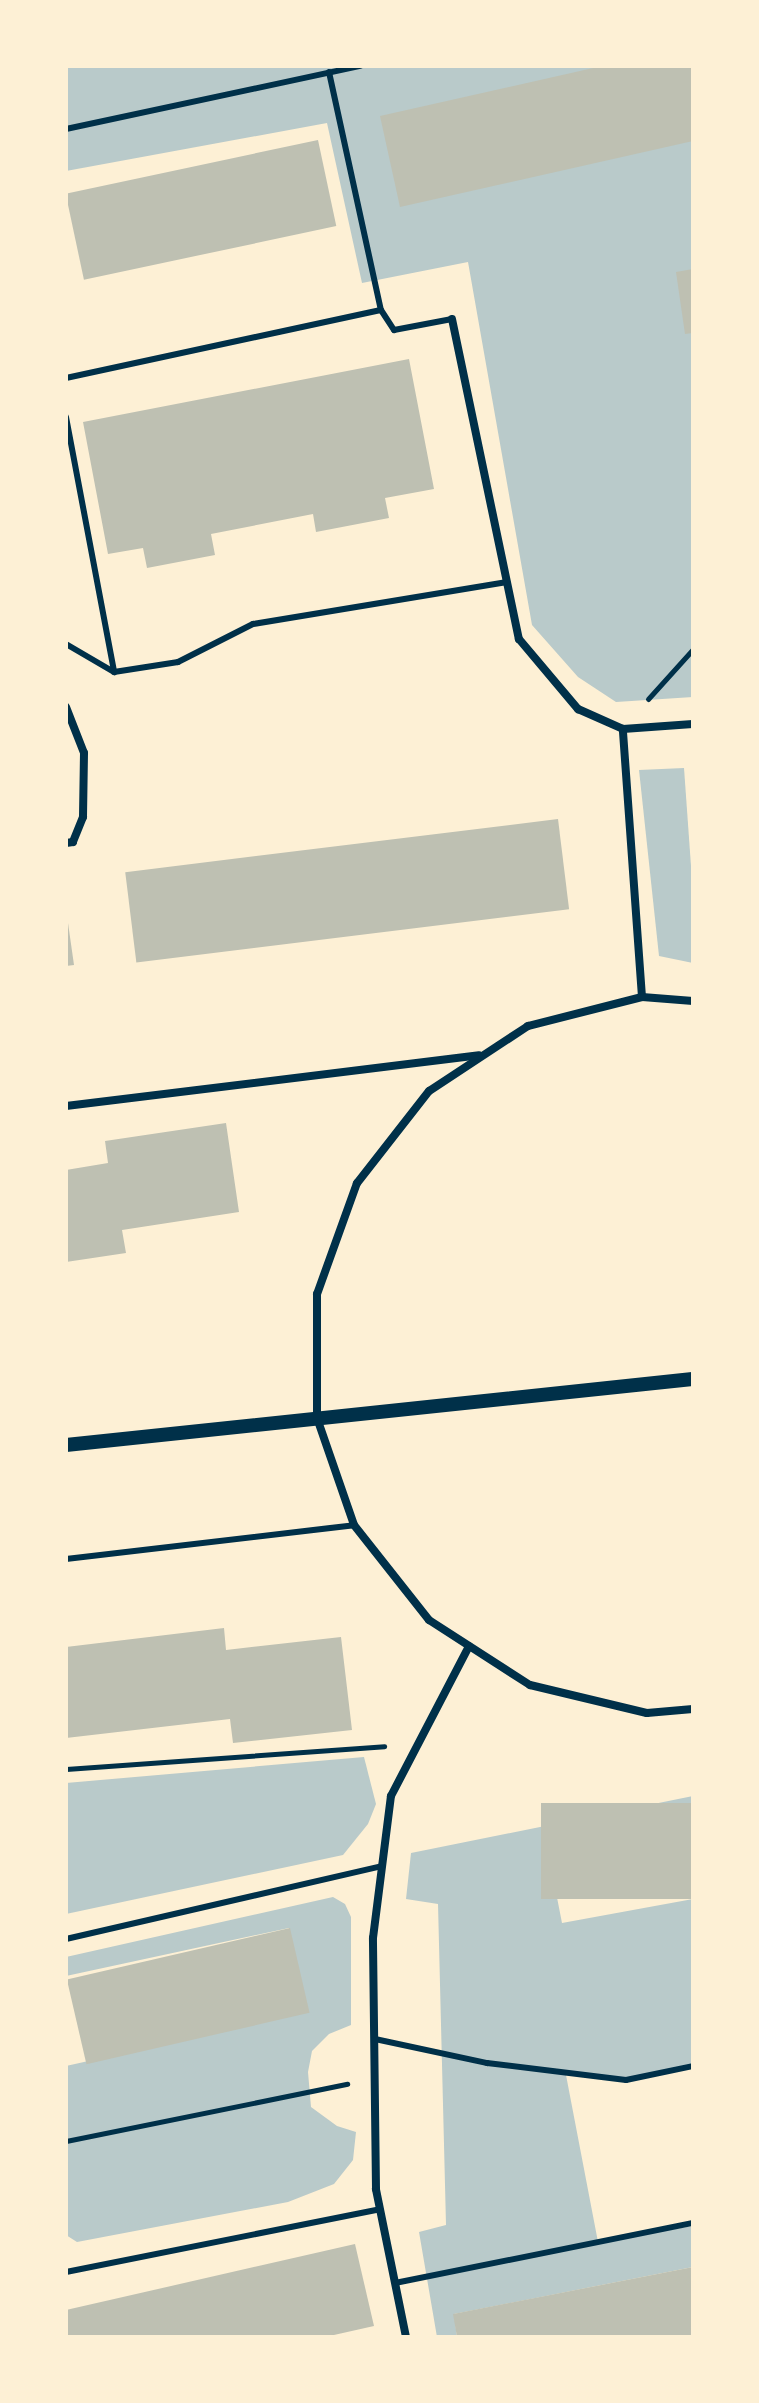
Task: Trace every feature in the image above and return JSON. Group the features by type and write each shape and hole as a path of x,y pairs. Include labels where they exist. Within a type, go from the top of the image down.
{"street":[{"path":"452,319 519,639 578,709 623,729 693,724"},
{"path":"66,707 84,753 83,817 73,842 66,843"},
{"path":"623,729 642,997"},
{"path":"693,1001 642,997 528,1026 429,1091 357,1183 317,1294 317,1418 354,1525 429,1620 530,1685 647,1713 693,1709"},
{"path":"66,1106 484,1055"},
{"path":"66,1445 693,1379"},
{"path":"406,2337 376,2189 373,1938 391,1796 469,1646"}],"lane":[{"path":"66,129 360,66"},
{"path":"329,72 381,310 394,330 452,319"},
{"path":"66,378 381,310"},
{"path":"66,417 114,672"},
{"path":"66,644 114,672 178,662 253,624 506,582"},
{"path":"66,1559 354,1525"},
{"path":"66,1939 382,1866"},
{"path":"375,2039 487,2063 626,2080 693,2066"},
{"path":"66,2272 380,2209"},
{"path":"395,2283 693,2223"}],"path":[{"path":"623,729 693,649"},
{"path":"66,1769 419,1743"},
{"path":"66,2141 375,2078"}],"shaded area":[{"path":"66,66 693,66 693,697 616,702 578,677 532,625 468,262 362,283 327,123 66,171"},
{"path":"684,768 693,894 693,963 659,956 639,770"},
{"path":"364,1757 376,1804 368,1824 343,1855 66,1914 66,1783"},
{"path":"693,1796 693,1803 544,1831 562,1923 693,1899 693,2066 626,2080 566,2075 598,2242 693,2226 693,2267 454,2314 457,2337 437,2337 419,2232 446,2225 438,1904 406,1899 411,1853"},
{"path":"333,1897 345,1904 351,1917 351,2025 329,2034 312,2051 308,2072 311,2107 337,2126 356,2132 353,2160 334,2184 288,2202 77,2242 66,2235 66,2066 308,2012 289,1928 66,1976 66,1957"}],"building":[{"path":"602,66 693,66 693,141 400,207 380,116"},
{"path":"318,140 336,226 84,280 66,194"},
{"path":"693,269 693,333 685,334 676,272"},
{"path":"409,359 434,489 385,498 389,518 316,532 313,514 211,534 215,555 147,568 143,548 108,554 83,422"},
{"path":"558,819 569,909 136,962 125,872"},
{"path":"66,909 74,965 66,966"},
{"path":"226,1123 239,1212 122,1230 126,1253 66,1262 66,1170 108,1163 105,1141"},
{"path":"224,1628 226,1650 341,1637 352,1730 233,1743 230,1719 66,1738 66,1647"},
{"path":"541,1803 693,1803 693,1899 541,1899"},
{"path":"290,1928 310,2013 86,2064 67,1980"},
{"path":"355,2244 374,2326 325,2337 66,2337 66,2310"},
{"path":"693,2267 693,2337 457,2337 453,2314"}]}
